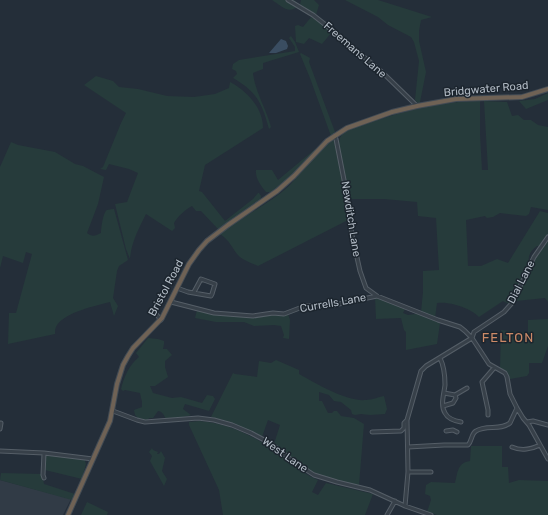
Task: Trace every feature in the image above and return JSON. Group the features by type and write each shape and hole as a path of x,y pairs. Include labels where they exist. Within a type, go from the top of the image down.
{"highway":[{"name":"Bridgwater Road","path":"334,136 347,128 362,122 392,112 417,106 456,99 522,97 548,89"},
{"name":"Bristol Road","path":"68,515 109,423 113,410 117,384 128,356 133,348 161,320 189,264 201,247 222,230 277,191 334,136"}],"street":[{"name":"Freemans Lane","path":"288,0 313,15 327,26 383,73 417,106"},
{"name":"Newditch Lane","path":"334,136 343,170 352,235 360,271 366,288 377,296"},
{"name":"Dial Lane","path":"407,420 421,371 426,366 472,338 474,332 504,312 512,303 534,257 548,237"},
{"path":"177,288 188,292 211,296 215,284 201,279 194,292"},
{"path":"377,296 460,328 472,338 489,364 505,373 507,376 510,394 548,459"},
{"name":"Currells Lane","path":"171,302 214,313 252,316 273,313 284,314 305,306 334,305 377,296"},
{"path":"156,314 161,320"},
{"path":"440,358 445,375 442,400 443,406 446,415 456,421 461,422"},
{"path":"488,415 482,382 494,368"},
{"path":"444,393 455,395 467,388"},
{"path":"443,406 453,403 456,398 455,395"},
{"path":"408,447 468,445 476,431 485,428 503,427 510,423 517,408"},
{"name":"West Lane","path":"113,410 145,422 198,418 223,422 263,439 314,475 370,490 405,506 431,515"},
{"path":"513,419 532,421 548,426"},
{"path":"372,432 401,431 407,420"},
{"path":"405,506 408,472 407,420"},
{"path":"453,430 456,421"},
{"path":"0,429 1,423"},
{"path":"446,431 453,430 457,432"},
{"path":"513,449 527,449 540,445"},
{"path":"0,451 44,453 93,459"},
{"path":"44,453 44,478"},
{"path":"408,472 431,472"},
{"path":"387,515 395,501"}],"shaded area":[{"path":"0,480 71,499 63,515 0,515"}],"green space":[{"path":"272,0 294,0 300,5 289,10"},
{"path":"301,0 314,0 319,5 316,15 300,5"},
{"path":"345,0 378,0 432,17 421,20 419,31 419,41 426,72 420,102 418,103 415,100 419,61 414,42 411,37 388,25 378,17"},
{"path":"312,16 332,32 322,44 309,38 304,44 296,42 295,26 298,25 303,27"},
{"path":"291,36 299,52 263,63 263,69 253,73 256,87 271,127 269,129 261,105 253,93 233,78 237,74 236,71 232,69 233,64 239,60 295,51 295,47 289,38"},
{"path":"301,53 310,58 309,62 335,132 331,136 300,54"},
{"path":"96,76 113,81 119,87 138,89 167,96 194,97 215,94 229,88 230,82 242,90 257,107 263,128 205,165 199,191 202,192 225,221 253,199 258,193 261,196 260,201 218,229 201,211 196,211 192,206 184,211 174,223 175,228 172,231 146,214 134,241 130,259 126,249 115,204 127,202 138,173 109,164 106,170 100,169 103,167 126,113 84,85"},
{"path":"548,93 548,100 526,109 519,101 535,99"},
{"path":"466,101 480,101 482,170 488,170 484,101 507,102 512,116 518,115 524,120 531,120 538,125 548,127 548,210 531,207 529,214 526,216 500,213 493,217 487,218 485,216 466,220 468,266 481,266 497,259 508,263 540,211 548,213 548,235 540,246 537,246 532,250 529,257 529,265 509,304 503,301 479,317 460,306 448,303 437,303 435,318 421,312 423,271 439,270 436,218 418,216 417,202 384,199 349,199 339,139 345,132 351,129 406,112 436,105"},
{"path":"334,140 343,176 348,220 258,266 239,256 228,241 220,234 281,193 289,186 321,149"},
{"path":"11,142 18,145 55,152 75,164 83,166 104,177 98,204 87,233 94,236 101,233 104,214 107,210 114,209 128,260 119,266 117,271 113,298 118,306 114,316 110,302 97,305 81,310 61,320 55,328 55,334 8,344 9,313 16,313 32,254 26,252 23,263 3,256 0,268 0,167"},
{"path":"320,145 287,180 271,192 266,192 260,185 257,179 256,170 272,170 278,180"},
{"path":"548,241 548,302 545,298 516,301 536,256"},
{"path":"375,297 405,309 403,313 408,315 416,313 440,323 437,344 406,350 406,332 404,330 401,318 376,319"},
{"path":"197,310 215,315 248,316 288,314 290,320 289,339 283,338 284,335 281,326 254,326 244,322 216,322 195,318"},
{"path":"548,319 548,346 542,363 529,363 529,373 527,376 510,379 506,371 500,370 501,330 528,333 528,320"},
{"path":"148,338 164,341 163,349 167,349 172,355 165,361 168,377 155,386 150,386 153,393 172,398 181,397 202,403 207,395 213,396 215,399 209,411 185,404 183,409 191,415 166,420 163,414 158,411 153,418 149,418 148,420 138,418 135,415 134,410 142,407 140,393 125,390 123,391 121,389 127,372 139,357 136,353"},
{"path":"276,360 299,370 299,374 322,387 350,398 370,400 384,396 387,409 385,414 355,415 352,414 351,410 341,402 334,401 329,395 319,392 319,401 322,401 328,413 337,411 341,416 354,418 364,424 359,485 328,478 303,467 291,458 274,444 280,425 268,420 262,437 230,422 211,417 233,373 257,377 259,361 271,363"},
{"path":"199,421 220,424 251,436 279,454 302,472 318,480 312,492 318,495 326,483 373,494 365,515 223,515 219,490 189,425 189,422"},
{"path":"471,446 502,446 502,467 508,467 509,483 519,480 548,481 548,515 437,515 427,512 431,500 430,496 425,494 426,485 431,482 455,483 460,466 470,461"},
{"path":"152,448 158,452 157,454 161,451 165,458 162,471 167,479 164,486 150,461 152,456 149,452"},
{"path":"45,455 84,458 86,464 82,479 45,470"},
{"path":"1,473 42,474 44,484 75,494 72,500 0,480"},
{"path":"87,502 108,512 107,515 81,515"}],"water":[{"path":"281,39 286,41 288,46 287,49 276,53 269,53"}],"district":[{"name":"FELTON","path":"508,337"}]}
